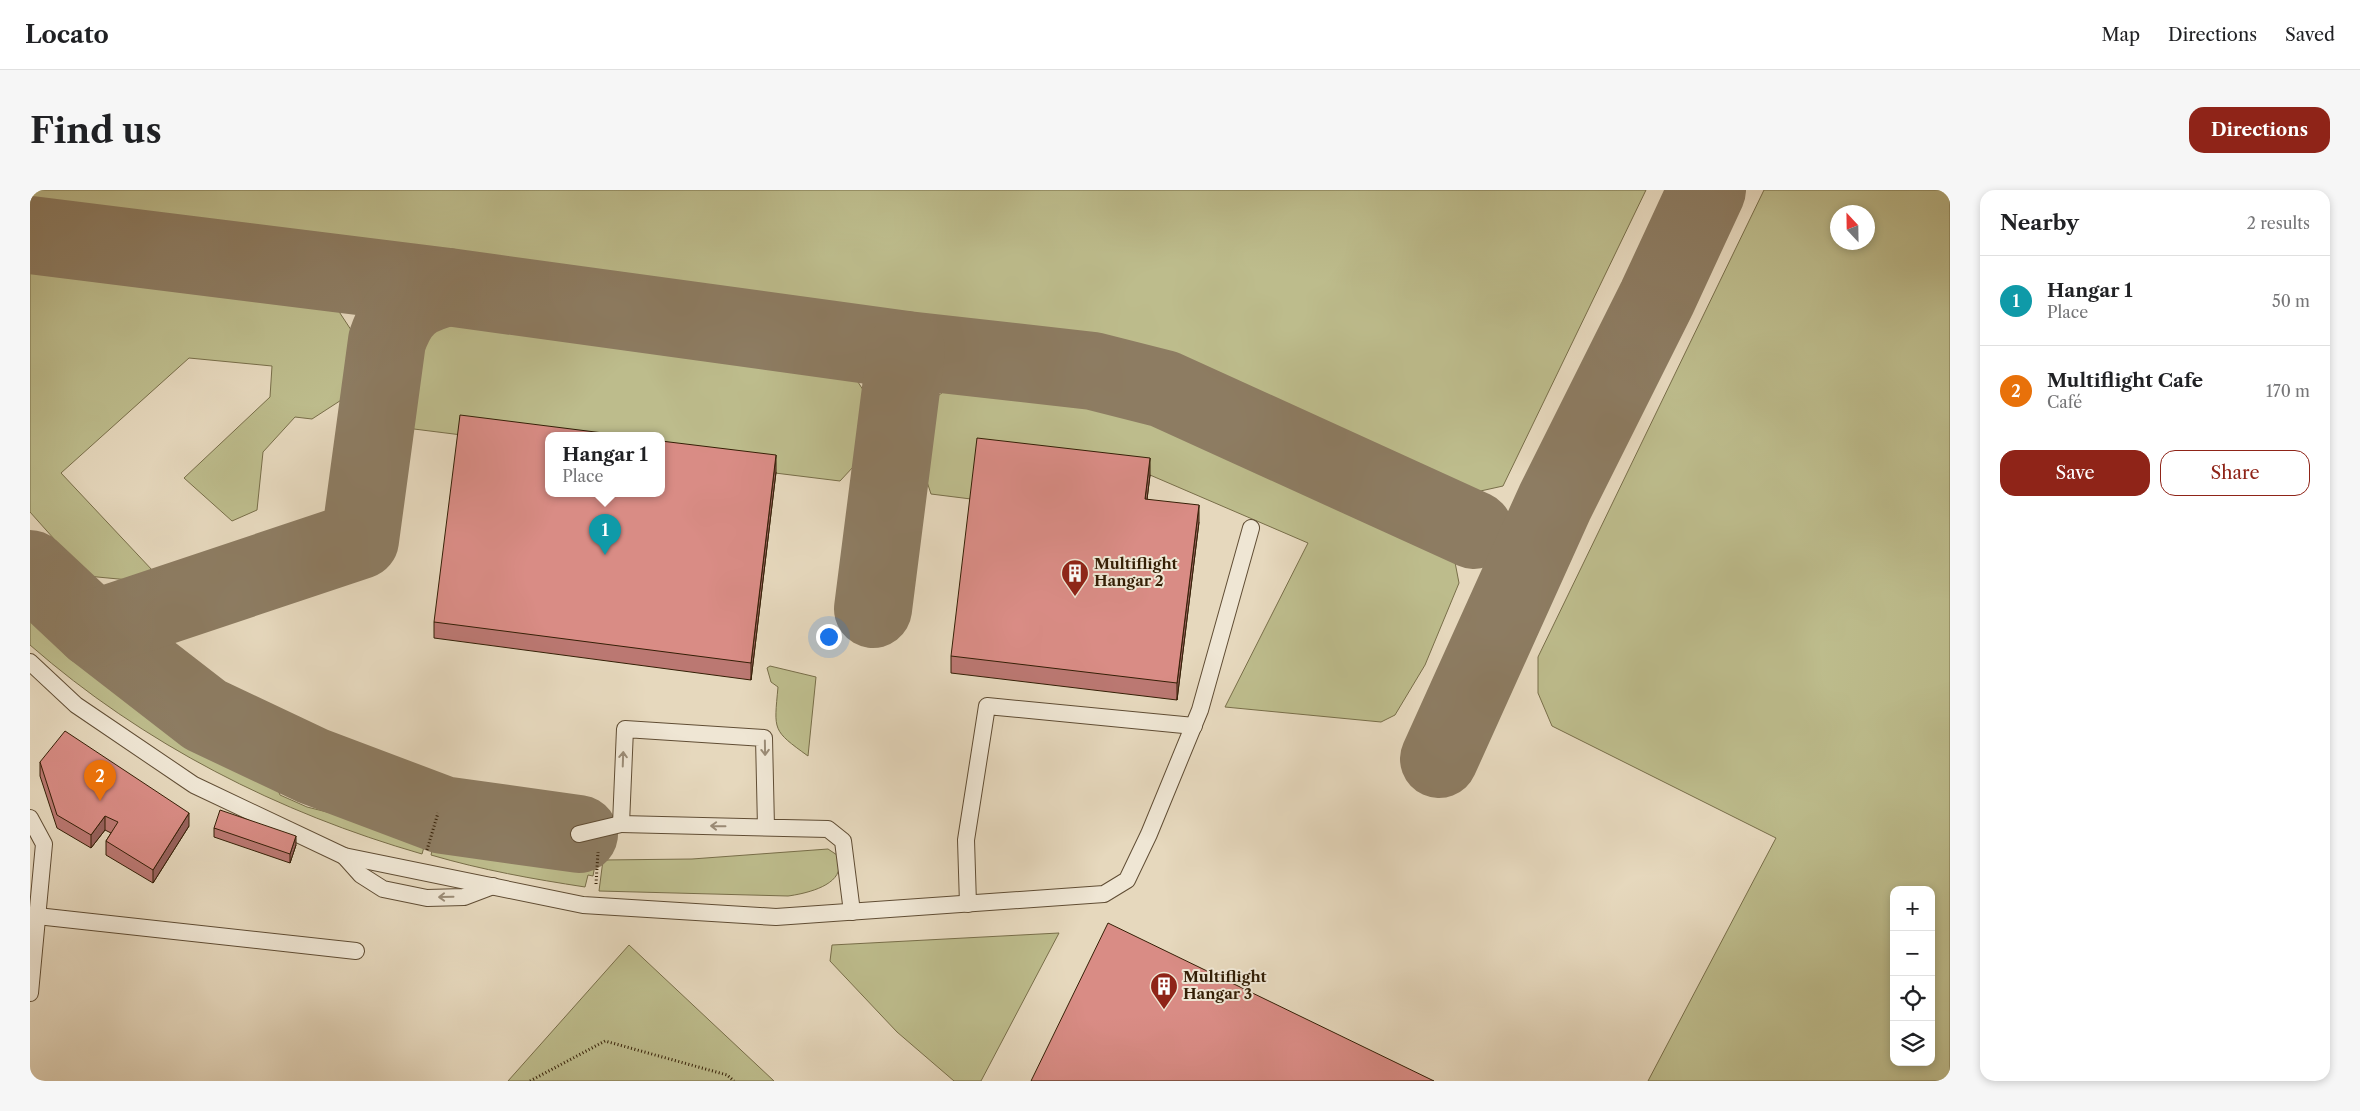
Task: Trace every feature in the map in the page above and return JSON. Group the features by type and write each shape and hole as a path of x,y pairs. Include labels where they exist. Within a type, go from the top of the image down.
{"lane":[{"path":"30,662 76,705 194,785 344,856 591,906 776,917 1104,894 1127,880 1194,726 1251,528"},
{"path":"968,904 966,840 987,706 1194,726"},
{"path":"621,824 625,729 764,738 766,827"},
{"path":"30,818 44,844 30,993"},
{"path":"578,834 621,824 828,829 843,841 852,912"},
{"path":"344,856 360,875 383,888 436,897 464,897 493,886"},
{"path":"37,916 356,951"}],"path":[{"path":"421,872 438,813"},
{"path":"591,906 592,885 596,885 600,829"},
{"path":"530,1081 606,1041 727,1075 734,1081"}],"shaded area":[{"path":"30,190 1646,190 1503,486 1467,494 1153,349 30,205"},
{"path":"1764,190 1950,190 1950,1081 1648,1081 1776,838 1552,726 1538,693 1538,657"},
{"path":"30,265 332,301 361,345 349,395 312,419 295,417 263,452 257,510 232,521 184,478 270,397 272,366 189,358 61,473 153,571 129,580 87,576 30,512"},
{"path":"452,321 489,323 827,367 854,376 871,402 875,433 867,452 840,481 665,459 665,432 545,432 545,445 406,428 400,393 404,362 424,337"},
{"path":"950,387 1115,399 1444,545 1454,557 1459,583 1425,665 1395,715 1381,722 1225,707 1308,543 1150,475 971,499 931,494 917,451 924,406"},
{"path":"30,608 63,637 68,645 76,646 82,660 118,688 233,758 273,778 280,795 307,807 327,812 355,812 428,833 422,854 316,818 265,796 166,744 119,714 73,681 30,645"},
{"path":"770,666 816,677 808,756 788,740 778,728 776,713 778,687 771,682 767,668"},
{"path":"436,834 515,851 596,859 593,876 588,875 585,887 508,874 431,855"},
{"path":"828,849 837,855 839,868 837,875 826,885 794,895 599,891 603,860 692,859"},
{"path":"1059,933 981,1081 954,1081 897,1032 830,961 832,945"},
{"path":"629,945 774,1081 508,1081"}],"building":[{"path":"460,415 595,432 545,432 545,497 665,497 665,441 776,455 751,663 434,622"},
{"name":"Multiflight Hangar 2","path":"977,438 1150,458 1145,499 1199,505 1177,683 951,656"},
{"path":"65,731 189,813 153,870 106,841 118,822 105,816 91,835 57,815 40,762"},
{"path":"220,810 296,836 290,854 214,828"},
{"name":"Multiflight Hangar 3","path":"1108,923 1434,1081 1031,1081"}],"taxiway":[{"path":"1439,759 1555,502 1657,298 1707,190"},
{"path":"30,235 448,287 906,350 1093,371 1164,389 1474,530"},
{"path":"94,629 360,540 387,341 397,319 409,304 425,294 448,287"},
{"path":"873,609 906,350"},
{"path":"30,569 94,629 205,715 313,766 443,815 579,834"}],"place":[{"name":"Hangar 1","path":"605,555"},
{"name":"Multiflight Hangar 2","path":"1075,597"},
{"name":"Multiflight Cafe","path":"100,801"},
{"name":"Multiflight Hangar 3","path":"1164,1010"}]}
